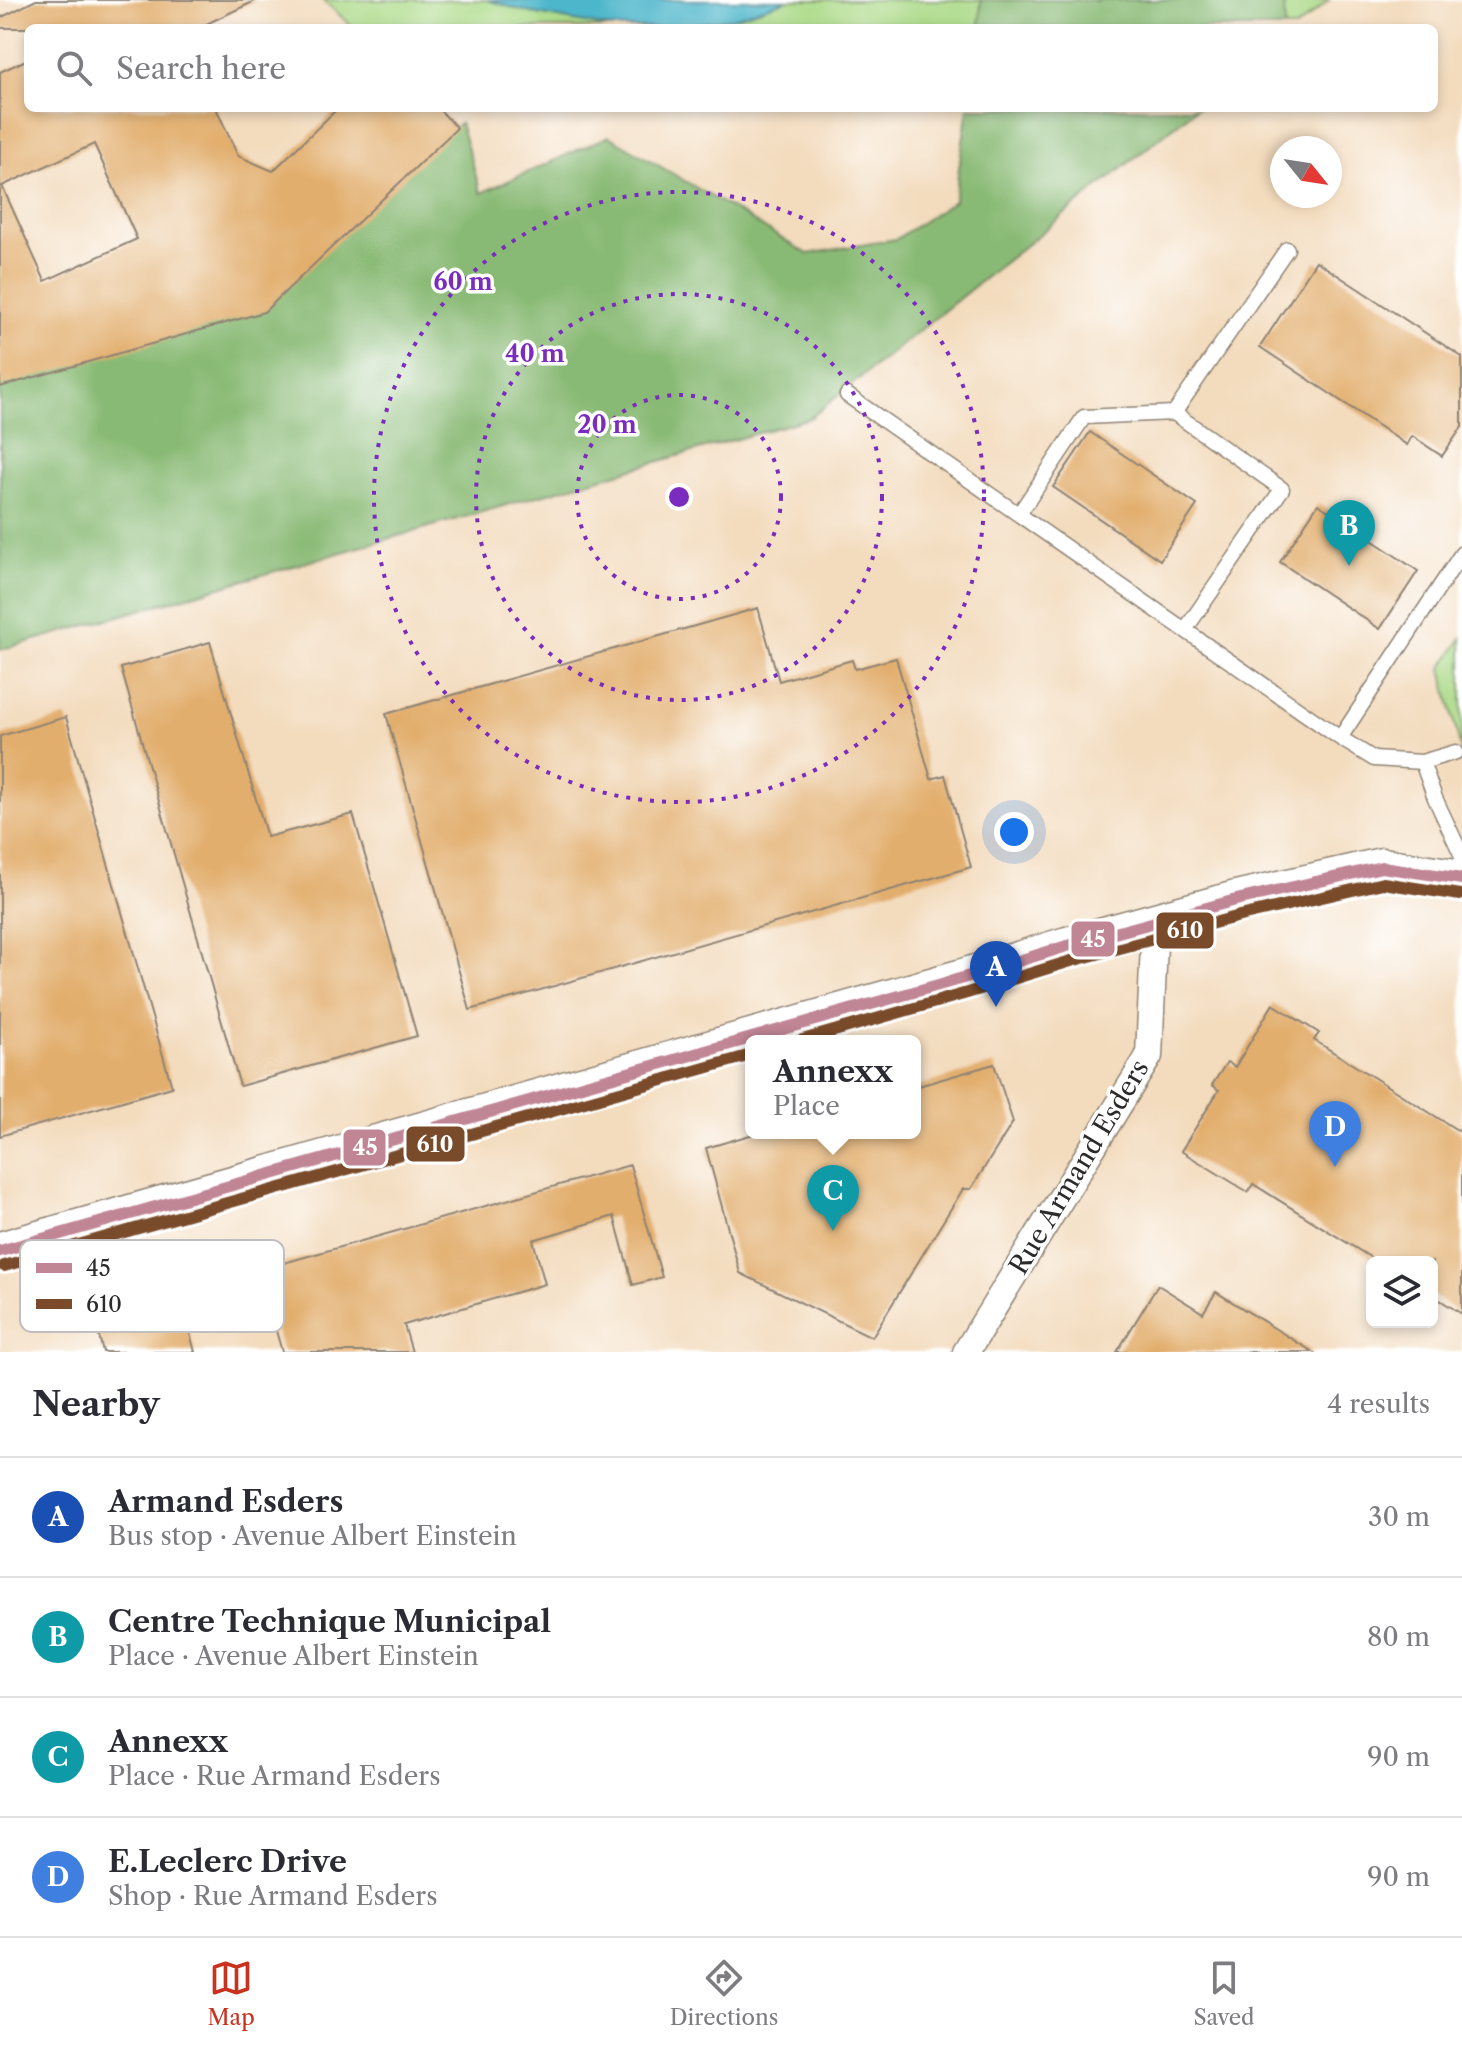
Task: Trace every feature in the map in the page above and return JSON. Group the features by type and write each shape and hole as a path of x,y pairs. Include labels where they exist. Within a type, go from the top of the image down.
{"street":[{"path":"761,1035 1236,900 1382,867 1462,879"},
{"name":"Rue Armand Esders","path":"966,1352 1149,1056 1155,922"},
{"path":"39,1240 745,1040"},
{"path":"0,1251 20,1245"}],"lane":[{"path":"1174,413 1287,249"},
{"path":"847,395 1374,759 1422,762 1456,752"},
{"path":"1019,514 1084,417 1174,413 1282,489 1185,630"},
{"path":"1340,738 1462,553"},
{"path":"1422,762 1462,856"}],"green space":[{"path":"323,0 1329,0 1301,24 350,24"},
{"path":"981,0 1284,0 1285,24 979,24"},
{"path":"967,112 1192,112 810,418 0,650 0,381 261,309 460,123 481,193 609,136 808,254 896,239 954,201"},
{"path":"1462,638 1462,755 1442,668"}],"water":[{"path":"487,0 788,0 734,18 694,24 590,24 527,12"}],"building":[{"path":"36,0 257,0 206,24 24,24 24,28 0,28 0,18"},
{"path":"24,61 24,112 218,112 238,156 273,171 334,112 442,112 457,128 264,312 0,387 0,72","holes":["94,144 137,239 45,281 2,186"]},
{"path":"1316,261 1462,357 1462,427 1442,456 1412,436 1407,445 1260,347"},
{"path":"1090,432 1197,505 1160,560 1053,487"},
{"path":"1318,504 1418,571 1380,629 1280,562"},
{"path":"758,608 779,681 852,660 855,669 896,658 931,779 945,775 971,867 470,1010 386,714"},
{"path":"210,642 267,837 353,814 417,1036 240,1086 121,668"},
{"path":"66,717 172,1087 0,1136 0,736"},
{"path":"1273,1004 1319,1033 1314,1040 1462,1133 1462,1314 1438,1299 1438,1256 1368,1256 1253,1184 1248,1192 1181,1151 1219,1090 1212,1085 1227,1062 1235,1067"},
{"path":"994,1064 1013,1122 971,1189 963,1189 872,1337 740,1273 706,1148 745,1137 745,1139 921,1139 921,1085"},
{"path":"630,1165 662,1277 633,1285 614,1216 533,1240 545,1284 404,1325 412,1352 282,1352 276,1332 284,1332 284,1263"},
{"path":"1158,1285 1203,1313 1216,1292 1313,1352 1117,1352"},
{"path":"98,1332 190,1332 195,1352 103,1352"}],"transit line":[{"name":"45","path":"762,1035 1236,900 1382,867 1462,879"},
{"name":"610","path":"820,1035 1071,961 1240,916 1383,883 1460,895"},
{"name":"45","path":"39,1240 745,1040"},
{"name":"610","path":"96,1240 745,1057"},
{"name":"45","path":"0,1251 20,1245"},
{"name":"610","path":"4,1266 20,1261"}],"place":[{"name":"Centre Technique Municipal","path":"1349,566"},
{"name":"Armand Esders","path":"996,1007"},
{"name":"E.Leclerc Drive","path":"1335,1167"},
{"name":"Annexx","path":"833,1231"}]}
